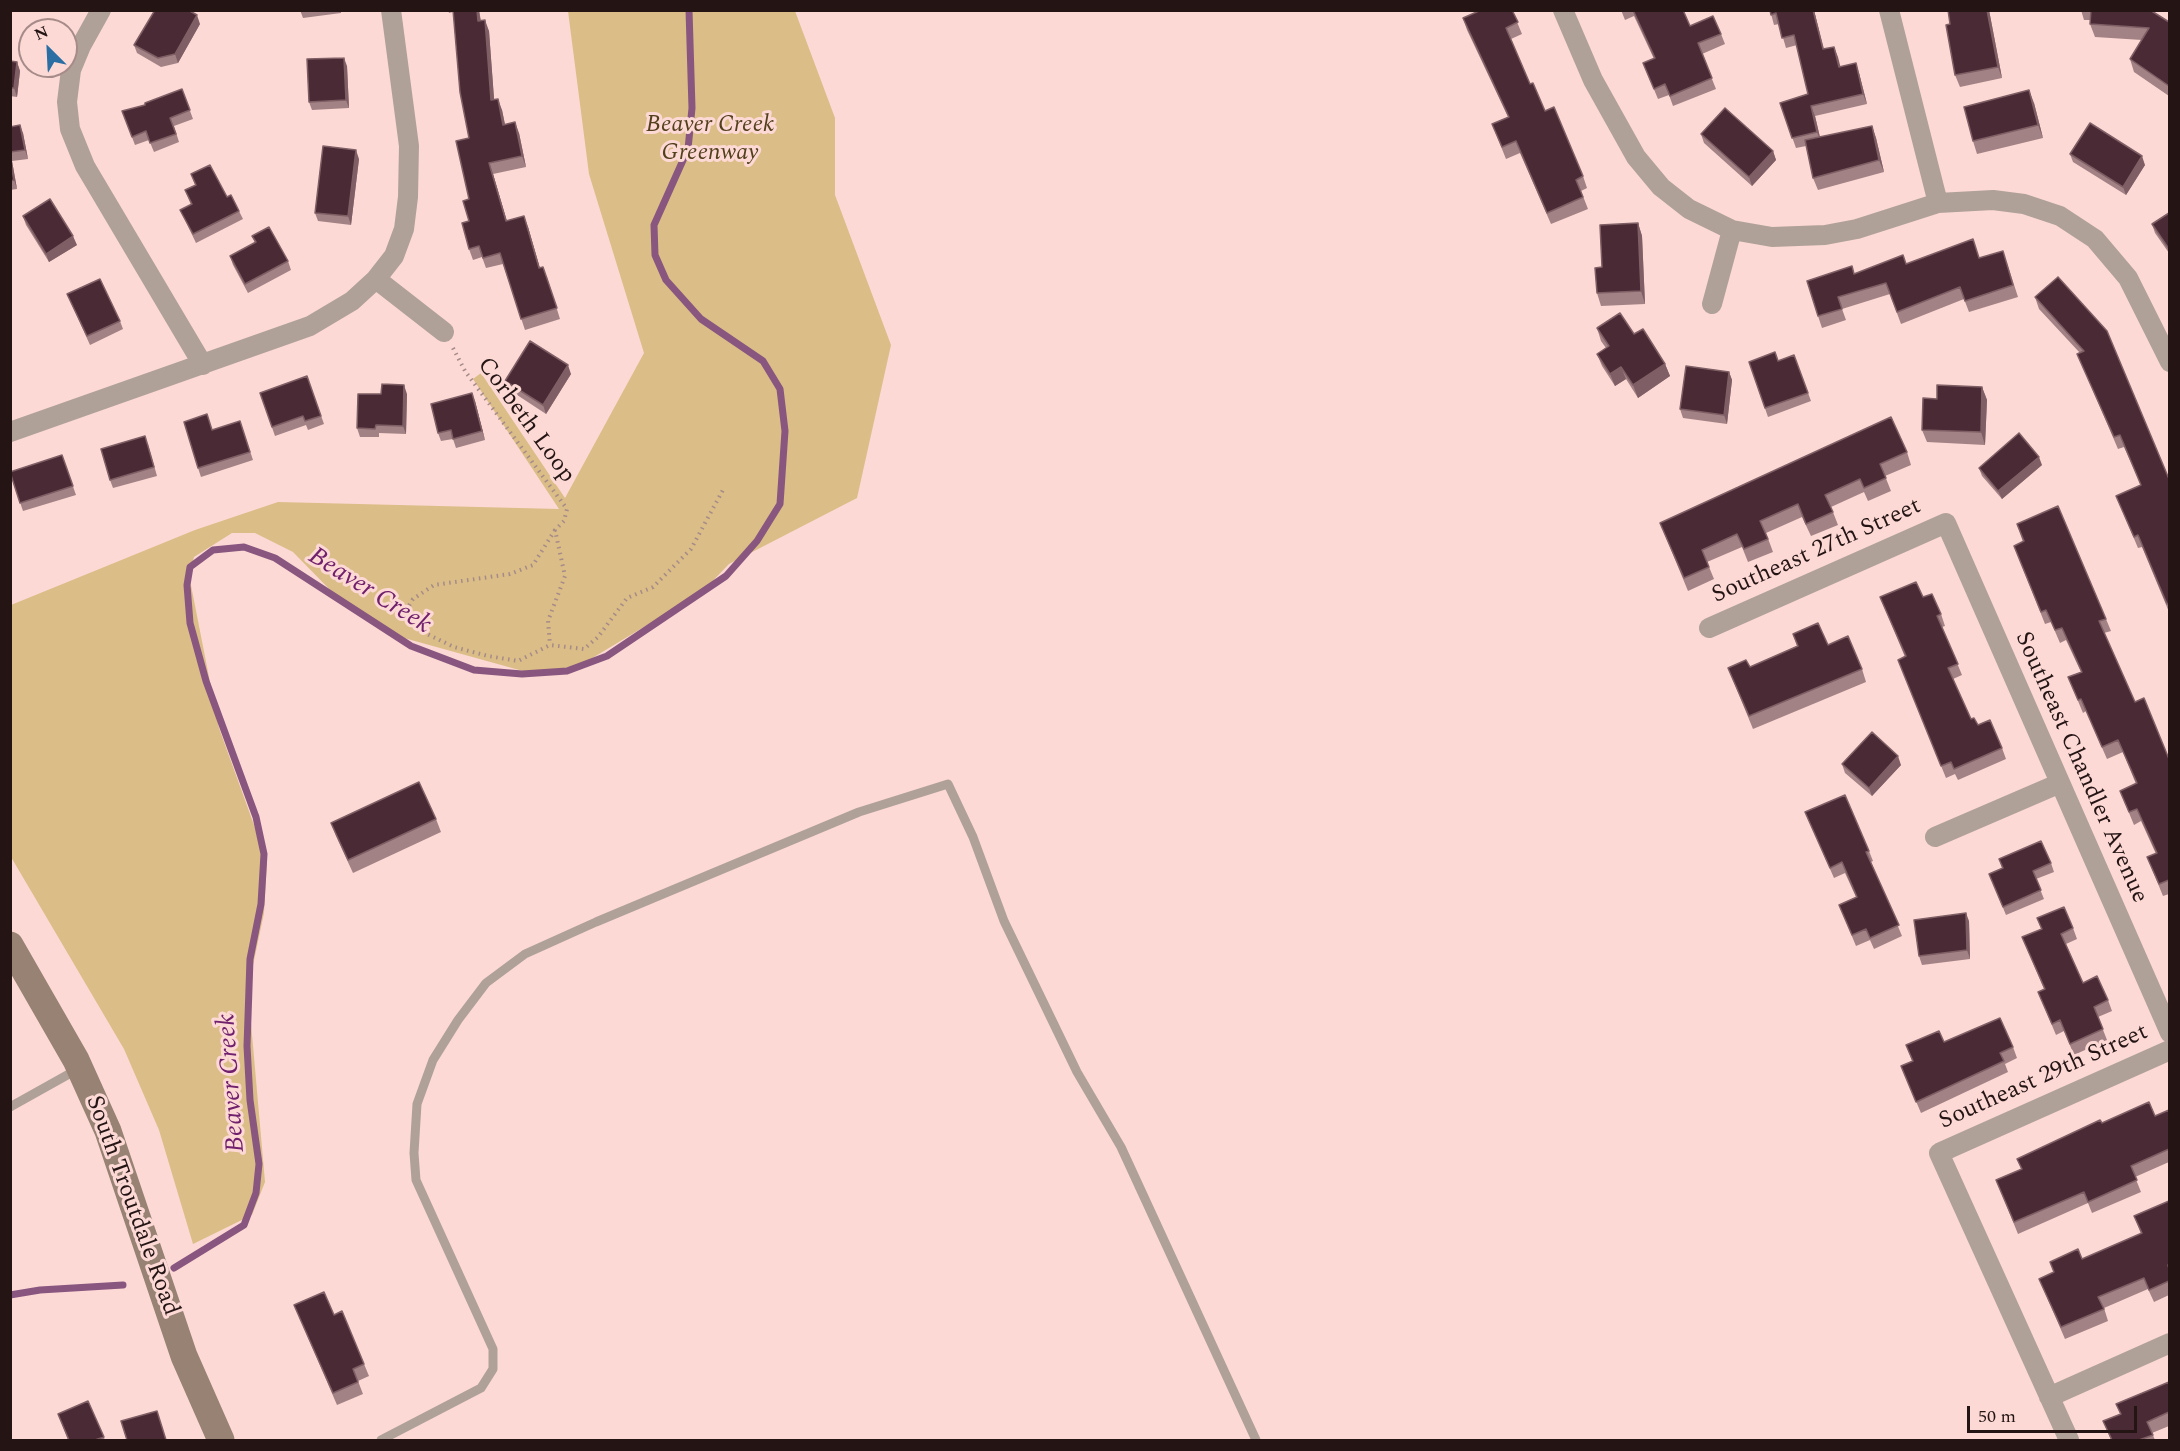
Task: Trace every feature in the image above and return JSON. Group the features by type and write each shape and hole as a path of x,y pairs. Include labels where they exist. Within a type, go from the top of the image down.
{"main road":[{"name":"South Troutdale Road","path":"10,945 80,1068 126,1179 184,1356 221,1440"}],"street":[{"path":"101,10 71,70 67,102 70,129 85,166 202,365"},
{"path":"10,432 310,326 352,301 376,279 394,256 404,229 408,196 409,146 391,10"},
{"path":"1563,10 1593,80 1636,157 1661,187 1689,209 1732,230 1772,237 1826,235 1857,229 1938,203 1993,200 2024,204 2060,216 2095,239 2128,278 2165,338 2169,362"},
{"path":"1889,10 1938,203"},
{"path":"1712,304 1732,230"},
{"path":"376,279 444,332"},
{"name":"Southeast 27th Street","path":"1709,628 1946,523"},
{"name":"Southeast Chandler Avenue","path":"1946,523 2058,784 2169,1033"},
{"path":"1935,837 2058,784"},
{"name":"Southeast 29th Street","path":"2049,1397 1939,1153 2169,1050"},
{"path":"2069,1440 2049,1397 2169,1343"}],"lane":[{"path":"381,1440 481,1388 493,1369 493,1349 416,1180 414,1153 417,1104 433,1060 458,1020 486,983 525,954 618,913 859,812 948,784 973,837 1009,931 1077,1072 1121,1147 1256,1440"},
{"path":"10,1107 80,1068"}],"path":[{"name":"Corbeth Loop","path":"444,332 465,371 567,509 564,521 555,530 533,565 510,574 434,585 413,599 405,612 425,633 454,647 488,656 519,661 550,645"},
{"path":"555,530 565,576 548,621 550,645 584,649 598,637 627,598 652,587 691,549 724,488"}],"green space":[{"name":"Beaver Creek Greenway","path":"568,11 795,11 835,118 835,195 891,345 857,498 729,564 702,592 579,666 530,673 404,638 340,600 293,552 255,533 232,533 194,557 189,575 219,728 267,861 264,913 248,989 265,1182 252,1215 193,1244 159,1130 124,1049 11,857 11,605 195,530 278,502 559,509 473,379 481,373 565,498 644,353 589,174"}],"building":[{"path":"155,10 188,10 197,15 175,54 158,58 134,45"},
{"path":"453,10 477,10 478,21 485,20 491,100 498,99 503,125 515,122 522,156 489,163 506,221 524,216 539,268 543,267 557,308 521,319 500,253 483,258 479,246 469,249 462,223 469,221 463,201 469,199 456,141 469,138 460,92"},
{"path":"1479,10 1512,10 1518,22 1506,28 1530,84 1533,83 1545,111 1554,107 1583,176 1576,180 1583,197 1547,213 1516,141 1502,147 1492,124 1509,117 1463,18"},
{"path":"1633,10 1683,10 1690,26 1713,16 1721,34 1698,43 1712,78 1670,96 1665,84 1654,89 1643,63 1655,58"},
{"path":"1770,10 1813,10 1823,49 1834,47 1839,67 1856,63 1863,94 1811,106 1817,132 1792,138 1780,103 1808,94 1794,35 1782,38 1776,13 1771,15"},
{"path":"1948,10 1987,10 1998,67 1955,75 1946,25 1950,24"},
{"path":"2091,10 2150,10 2169,22 2169,86 2130,59 2149,28 2090,24"},
{"path":"344,58 346,100 309,102 307,59"},
{"path":"10,61 17,62 14,88 10,88"},
{"path":"182,89 190,110 170,118 176,134 150,143 146,131 132,137 122,111 145,105 145,103"},
{"path":"2029,90 2038,125 1973,141 1964,107"},
{"path":"1725,108 1773,151 1749,177 1701,134"},
{"path":"2090,123 2142,156 2123,187 2070,154"},
{"path":"20,125 25,150 10,152 10,127"},
{"path":"1872,126 1879,160 1813,178 1805,140"},
{"path":"323,146 356,150 348,216 315,213"},
{"path":"10,160 14,180 10,181"},
{"path":"210,165 227,197 231,195 239,211 193,234 180,210 192,204 185,190 196,185 191,174"},
{"path":"50,199 73,236 46,254 23,216"},
{"path":"2169,213 2169,249 2152,224"},
{"path":"1638,223 1641,291 1597,293 1595,268 1602,267 1600,225"},
{"path":"269,227 288,261 245,284 230,256 256,242 252,236"},
{"path":"1973,239 1979,258 2003,251 2013,285 1965,301 1960,287 1897,312 1886,283 1838,297 1842,309 1818,316 1807,281 1852,266 1854,274 1903,255 1906,264"},
{"path":"2058,277 2107,331 2169,479 2169,603 2167,604 2138,535 2134,537 2116,496 2141,485 2120,435 2114,437 2077,354 2084,351 2035,297"},
{"path":"100,279 120,321 87,336 67,294"},
{"path":"1620,313 1634,334 1643,329 1665,364 1633,385 1621,367 1610,374 1597,354 1609,346 1597,328"},
{"path":"530,341 568,365 543,405 505,381"},
{"path":"1775,352 1778,361 1794,355 1808,393 1765,408 1749,362"},
{"path":"1686,366 1729,372 1724,415 1680,409"},
{"path":"307,376 321,416 305,421 303,416 272,427 260,393"},
{"path":"382,384 404,385 403,426 376,425 375,429 357,428 358,394 381,394"},
{"path":"1937,385 1982,387 1981,432 1922,430 1923,398 1937,399"},
{"path":"472,393 482,431 453,439 451,430 438,433 431,404"},
{"path":"207,414 212,430 240,421 250,452 198,468 184,422"},
{"path":"1891,417 1907,452 1880,464 1886,478 1864,488 1860,479 1825,495 1833,512 1806,524 1798,504 1760,521 1768,539 1744,549 1737,534 1702,550 1709,567 1684,578 1660,523"},
{"path":"2019,433 2039,457 1998,491 1979,468"},
{"path":"145,436 154,467 110,480 101,449"},
{"path":"62,455 73,486 20,503 10,472"},
{"path":"2058,506 2106,619 2099,621 2135,702 2144,698 2169,759 2169,880 2159,884 2147,857 2157,853 2137,809 2129,812 2120,791 2137,783 2118,740 2102,747 2081,699 2078,700 2068,677 2082,672 2062,628 2055,630 2046,610 2041,612 2014,546 2024,541 2017,524"},
{"path":"1916,582 1923,597 1932,594 1941,614 1937,616 1958,664 1948,668 1971,719 1974,718 1978,725 1990,720 2002,748 1954,769 1951,762 1941,766 1898,660 1906,656 1880,597"},
{"path":"1818,623 1828,645 1848,636 1862,669 1749,716 1728,668 1746,660 1750,667 1798,646 1793,634"},
{"path":"1872,732 1898,756 1869,788 1842,764"},
{"path":"419,782 436,819 348,860 331,823"},
{"path":"1845,795 1869,851 1866,852 1899,925 1870,938 1866,929 1852,935 1839,905 1857,897 1842,862 1830,868 1805,812"},
{"path":"2041,841 2051,863 2033,871 2041,890 2003,907 1989,874 2003,868 1999,859"},
{"path":"2064,907 2073,928 2061,934 2083,983 2097,976 2108,1000 2094,1007 2103,1029 2070,1044 2060,1020 2052,1024 2038,992 2045,989 2022,937 2042,929 2037,918"},
{"path":"1966,913 1967,950 1919,956 1914,920"},
{"path":"2000,1018 2013,1047 2000,1053 2004,1061 1916,1102 1901,1066 1913,1061 1906,1045 1939,1031 1944,1042"},
{"path":"2149,1102 2155,1116 2169,1110 2169,1149 2131,1166 2137,1180 2088,1202 2084,1192 2014,1222 1996,1180 2022,1169 2017,1159 2100,1120 2102,1123"},
{"path":"2169,1201 2169,1281 2149,1290 2144,1278 2098,1297 2104,1309 2061,1327 2039,1279 2054,1272 2050,1262 2078,1249 2082,1259 2142,1233 2134,1216"},
{"path":"324,1292 334,1315 342,1311 364,1364 353,1369 358,1382 333,1393 294,1305"},
{"path":"2169,1382 2169,1412 2147,1422 2153,1435 2139,1440 2112,1440 2103,1421 2121,1414 2116,1404"},
{"path":"88,1401 104,1437 95,1440 69,1440 58,1414"},
{"path":"157,1411 166,1440 127,1440 121,1421"}],"waterway":[{"name":"Beaver Creek","path":"174,1268 244,1225 256,1193 259,1164 250,1100 247,1046 250,959 261,904 264,854 256,817 206,681 190,623 187,585 190,567 213,550 244,547 275,558 411,646 474,670 522,674 567,671 607,656 726,576 757,541 780,504 785,431 780,389 763,361 701,319 666,280 655,255 654,225 688,149 692,108 689,10"},
{"path":"10,1295 40,1290 123,1285"}]}
